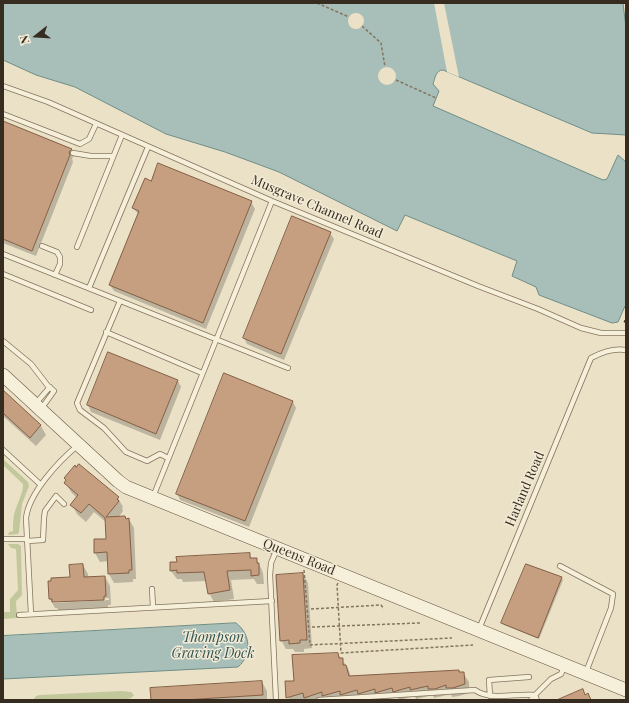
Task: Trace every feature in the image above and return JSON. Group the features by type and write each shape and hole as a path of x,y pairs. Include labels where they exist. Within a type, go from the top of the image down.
{"street":[{"name":"Queens Road","path":"3,375 126,487 626,690"}],"lane":[{"name":"Musgrave Channel Road","path":"3,86 48,102 272,200 581,328 601,333 626,333"},
{"path":"3,114 80,144 89,139 96,124"},
{"path":"77,247 122,135"},
{"path":"89,288 148,147"},
{"path":"73,153 91,156 113,156"},
{"path":"153,497 272,200"},
{"path":"42,246 57,252 60,257 60,264 55,275"},
{"path":"3,254 288,368"},
{"path":"3,274 91,310"},
{"path":"120,301 77,403 80,410 104,428 126,452 148,461 160,454 168,458"},
{"path":"106,332 202,373"},
{"path":"3,341 31,364 54,391 38,407"},
{"name":"Harland Road","path":"479,630 592,358 600,353 613,350 626,350"},
{"path":"38,407 50,387"},
{"path":"31,614 26,518 27,508 31,498 41,485 69,453 79,445"},
{"path":"3,450 41,485"},
{"path":"3,539 43,540 45,511 56,496 64,504"},
{"path":"276,700 272,653 274,645 270,575 271,563 278,548"},
{"path":"560,566 613,594 611,608 586,674"},
{"path":"152,589 153,607"},
{"path":"19,614 272,601"},
{"path":"531,700 536,698 551,679 561,674 564,665"},
{"path":"490,696 489,680 529,677"},
{"path":"319,700 475,690 480,694 490,696 526,694 536,698"}],"path":[{"path":"317,3 349,17"},
{"path":"362,26 382,42 385,67"},
{"path":"396,80 436,98"},
{"path":"304,570 310,645 452,638"},
{"path":"342,574 337,585 341,653 473,645"},
{"path":"312,609 381,606 384,609"},
{"path":"312,627 420,622"}],"green space":[{"path":"3,459 28,482 29,486 22,504 18,534 8,535 9,532 13,531 14,515 23,484 3,465"},
{"path":"8,544 18,544 21,546 22,595 16,601 17,618 3,619 3,612 10,612 10,599 18,590 16,549 11,548"},
{"path":"122,691 131,692 134,695 125,700 33,700 36,696 40,695"}],"water":[{"path":"3,3 623,3 626,28 626,135 592,133 443,70 437,73 433,84 439,91 433,106 603,180 607,179 618,155 626,162 626,306 618,322 612,323 539,295 536,287 512,276 517,261 405,215 397,231 279,172 225,152 166,134 75,87 36,75 3,60"},
{"name":"Thompson Graving Dock","path":"236,623 245,633 248,645 246,657 238,667 3,679 3,636"}],"pier":[{"path":"434,3 444,3 459,77 447,72"},
{"path":"356,13 362,15 364,21 362,27 356,29 350,27 348,21 350,15"},
{"path":"383,67 391,67 396,72 394,83 391,85 383,85 378,80 378,72"}],"building":[{"path":"3,121 72,149 69,152 70,155 32,251 3,239"},
{"path":"158,163 252,201 203,323 109,285 139,211 132,208 145,178 151,181"},
{"path":"292,216 331,232 281,354 243,338"},
{"path":"108,352 178,380 156,434 87,405"},
{"path":"224,373 293,401 245,521 176,494"},
{"path":"3,390 41,425 30,438 3,413"},
{"path":"79,464 119,497 117,499 119,501 106,517 125,516 126,519 129,518 132,570 129,570 129,573 108,574 107,552 94,553 94,539 106,539 105,518 89,504 81,513 70,505 78,495 64,483 66,480 64,478 75,465 76,467"},
{"path":"250,553 250,558 257,558 257,563 259,563 259,575 251,576 251,570 227,571 230,590 208,594 204,572 177,573 177,570 170,571 170,562 177,562 176,557"},
{"path":"83,564 84,577 105,576 106,596 104,596 104,600 52,602 52,599 49,599 48,581 51,581 51,578 70,577 69,565"},
{"path":"526,564 562,577 538,638 501,623"},
{"path":"303,573 307,640 300,640 300,643 289,644 289,640 280,641 276,575"},
{"path":"338,653 339,658 343,658 343,665 346,665 349,676 459,670 459,672 464,672 465,684 453,688 446,688 446,685 435,689 428,689 428,686 410,690 410,687 393,692 392,688 375,693 375,689 358,694 357,690 340,695 340,691 322,696 322,692 304,698 303,693 286,698 285,681 294,681 292,655"},
{"path":"262,681 263,695 184,700 151,700 150,688"},
{"path":"583,689 585,695 588,693 591,700 557,700"}]}
